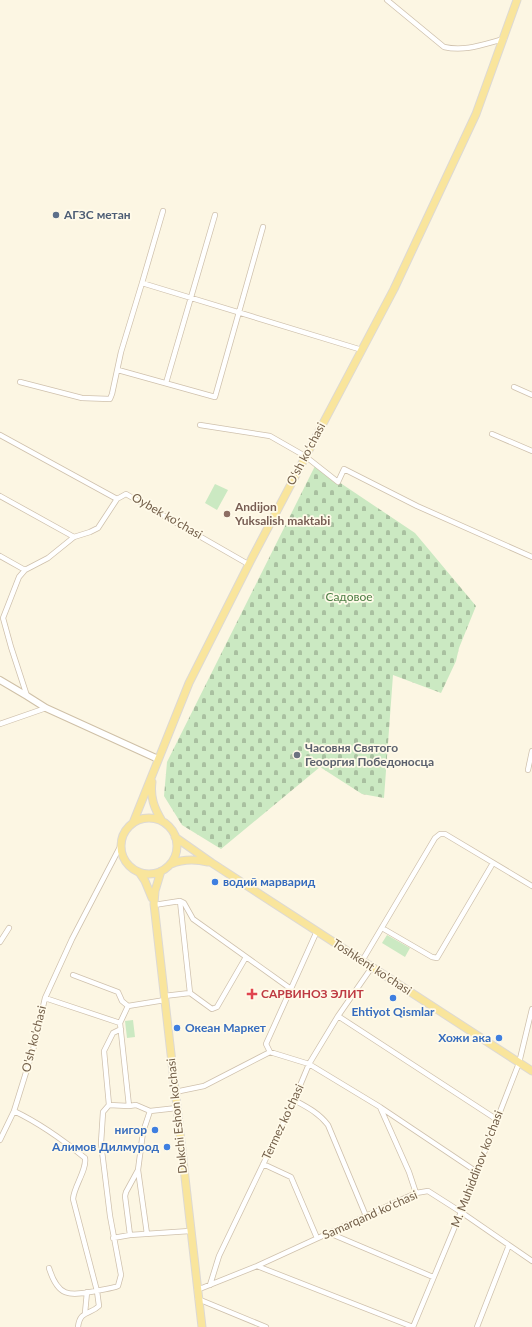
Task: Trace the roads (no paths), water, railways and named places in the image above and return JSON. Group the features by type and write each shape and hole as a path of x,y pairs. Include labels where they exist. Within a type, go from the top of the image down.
{"main road":[{"name":"Oʻsh koʻchasi","path":"154,770 189,683 248,564 394,289 476,114 517,0"},
{"path":"154,770 151,790 152,802 162,821"},
{"path":"133,823 154,770"},
{"path":"170,865 174,859 177,844 176,837 168,825 155,818 147,818 133,823 127,829 121,845 122,854 126,862 139,872 146,874 161,871 179,861 194,860 212,863"},
{"name":"Toshkent ko'chasi","path":"176,837 212,863 532,1071"},
{"path":"154,904 154,891 161,871"},
{"path":"139,872 149,889 154,904"},
{"name":"Dukchi Eshon ko'chasi","path":"154,904 202,1327"}],"street":[{"path":"387,0 444,47 454,50 469,48 504,39"},
{"path":"20,382 82,398 107,400 111,398 122,352 163,211"},
{"path":"166,383 215,215"},
{"path":"118,370 216,397 263,227"},
{"path":"142,283 362,350"},
{"path":"514,387 532,396"},
{"path":"200,425 270,436 305,456 338,482 344,469 417,506 532,557"},
{"path":"492,434 532,451"},
{"name":"Oybek ko'chasi","path":"0,435 116,499 126,494 248,564"},
{"path":"0,496 74,537"},
{"path":"27,696 2,617 19,577 25,570 48,558 74,537 98,528 106,518 116,499"},
{"path":"0,556 25,570"},
{"path":"0,680 46,708 158,759"},
{"path":"0,724 46,708"},
{"path":"528,770 532,751"},
{"path":"362,961 437,835 445,834 532,886"},
{"name":"O'sh ko'chasi","path":"0,1140 14,1111 33,1050 45,998 72,939 121,845"},
{"path":"382,928 432,957 437,958 493,863"},
{"path":"154,904 180,901 184,903 193,919 246,958 291,988"},
{"path":"180,901 190,993"},
{"path":"0,942 9,928"},
{"path":"270,1052 266,1044 317,931"},
{"path":"128,1006 190,993 212,1009 217,1007 246,958"},
{"name":"Termez ko'chasi","path":"210,1285 219,1256 294,1100 309,1064 338,1016 372,967"},
{"path":"73,975 118,992 122,1001 128,1006"},
{"path":"45,998 120,1023"},
{"path":"128,1006 120,1023 129,1106"},
{"name":"M. Muhiddinov ko'chasi","path":"413,1327 461,1212 519,1063 532,1009"},
{"path":"338,1016 496,1119"},
{"path":"49,1268 53,1280 62,1290 69,1294 97,1291 115,1287 118,1286 120,1282 121,1275 113,1238 101,1143 103,1112 109,1104 104,1052 113,1033 121,1029"},
{"path":"175,1092 204,1086 270,1052 309,1064 380,1107 477,1172"},
{"path":"294,1100 322,1117 328,1125 366,1216"},
{"path":"109,1104 129,1106 136,1105 150,1111 176,1108"},
{"path":"380,1107 409,1172 416,1193"},
{"path":"14,1111 36,1122 65,1141 85,1158 85,1164 73,1199 97,1291 98,1307 85,1313 80,1318 78,1327"},
{"path":"147,1234 138,1170 143,1132 150,1111"},
{"path":"263,1164 290,1177 317,1238"},
{"path":"130,1235 125,1196 138,1170"},
{"name":"Samarqand ko‘chasi","path":"197,1290 257,1266 416,1193 428,1192 531,1258"},
{"path":"113,1238 130,1235 190,1231"},
{"path":"329,1234 434,1277"},
{"path":"477,1327 509,1245"},
{"path":"257,1266 413,1327"},
{"path":"85,1313 87,1292"},
{"path":"198,1299 266,1327"}],"place":[{"name":"АГЗС метан","path":"56,215"},
{"name":"Andijon Yuksalish maktabi","path":"227,514"},
{"name":"Часовня Святого Геооргия Победоносца","path":"297,755"},
{"name":"водий марварид","path":"215,882"},
{"name":"САРВИНОЗ ЭЛИТ","path":"252,994"},
{"name":"Ehtiyot Qismlar","path":"393,998"},
{"name":"Океан Маркет","path":"177,1028"},
{"name":"Хожи ака","path":"499,1038"},
{"name":"нигор","path":"155,1130"},
{"name":"Алимов Дилмурод","path":"167,1147"}],"park label":[{"name":"Садовое","path":"349,597"}]}
